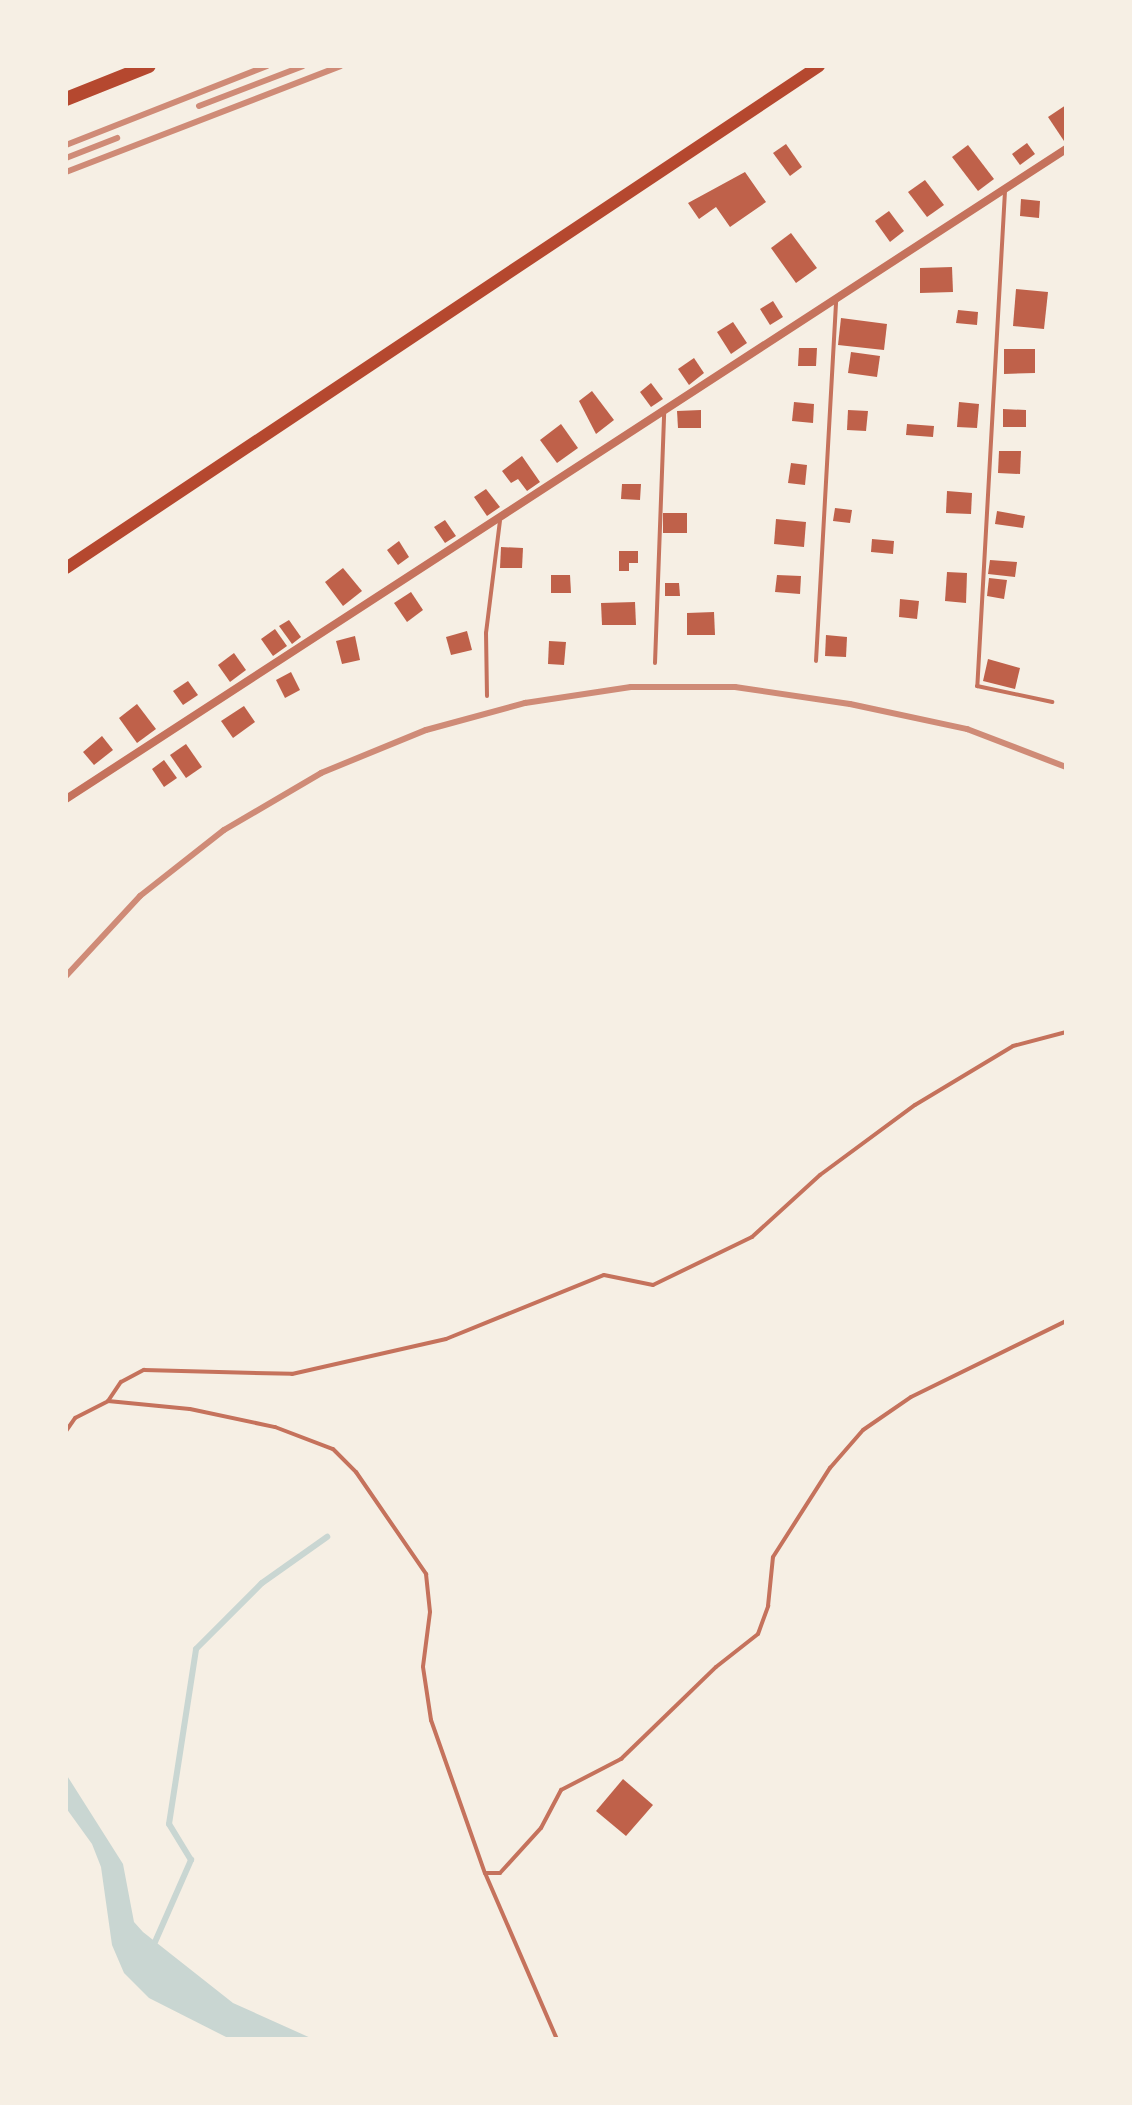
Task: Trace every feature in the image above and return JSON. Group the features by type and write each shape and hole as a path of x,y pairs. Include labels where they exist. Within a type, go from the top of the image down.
{"highway":[{"path":"66,99 149,66"}],"main road":[{"path":"66,568 819,66"}],"street":[{"path":"66,799 500,521 1066,149"}],"lane":[{"path":"1005,189 977,686 1052,702"},
{"path":"816,661 836,300"},
{"path":"655,663 664,413"},
{"path":"487,696 486,633 500,521"},
{"path":"66,1431 75,1418 108,1401 121,1382 144,1370 292,1374 446,1339 604,1275 653,1285 752,1237 820,1175 915,1105 1013,1046 1066,1032"},
{"path":"485,1873 500,1873 541,1828 561,1790 621,1759 716,1667 758,1634 768,1606 773,1557 830,1468 863,1430 911,1397 1066,1321"},
{"path":"108,1401 190,1409 275,1427 333,1449 356,1472 426,1574 430,1612 423,1667 431,1720 485,1873 557,2039"}],"shaded area":[{"path":"66,1774 123,1864 134,1922 143,1932 233,2003 313,2039 230,2039 149,1998 124,1973 112,1945 101,1867 92,1844 66,1808"}],"building":[{"path":"1066,105 1066,140 1064,141 1048,117"},
{"path":"1027,143 1035,154 1020,165 1012,154"},
{"path":"786,144 802,167 790,176 773,153"},
{"path":"968,145 994,179 978,191 952,157"},
{"path":"745,172 766,202 730,227 716,207 699,219 688,203"},
{"path":"925,180 944,205 927,217 908,192"},
{"path":"1021,199 1040,201 1039,218 1020,216"},
{"path":"889,211 904,231 890,242 875,221"},
{"path":"791,233 817,268 796,283 771,248"},
{"path":"952,267 953,292 920,293 920,268"},
{"path":"1016,289 1048,292 1044,329 1013,326"},
{"path":"773,301 783,317 770,325 760,309"},
{"path":"958,310 978,312 977,325 956,323"},
{"path":"841,318 887,324 884,350 838,345"},
{"path":"733,322 747,343 731,354 717,332"},
{"path":"799,348 817,348 816,366 798,366"},
{"path":"1004,349 1035,349 1035,373 1004,374"},
{"path":"851,352 880,356 877,377 848,373"},
{"path":"694,358 704,373 689,385 678,369"},
{"path":"651,383 663,399 651,407 640,392"},
{"path":"592,391 614,420 596,434 579,401"},
{"path":"794,402 814,404 813,423 792,421"},
{"path":"959,402 979,404 977,428 957,427"},
{"path":"1003,409 1026,410 1026,427 1003,427"},
{"path":"701,410 701,428 678,428 677,411"},
{"path":"848,410 868,411 866,431 847,430"},
{"path":"561,424 578,448 557,463 540,440"},
{"path":"907,424 934,426 933,437 906,435"},
{"path":"999,451 1021,451 1020,474 998,473"},
{"path":"522,456 540,482 527,491 518,479 511,483 502,471"},
{"path":"791,463 807,465 805,485 788,483"},
{"path":"622,484 641,484 640,500 621,499"},
{"path":"486,489 500,507 487,516 474,497"},
{"path":"947,491 972,493 971,514 946,513"},
{"path":"835,508 852,510 850,523 833,521"},
{"path":"997,511 1025,516 1023,528 995,524"},
{"path":"663,513 687,513 687,533 663,533"},
{"path":"776,519 806,522 804,547 774,544"},
{"path":"445,520 456,536 445,543 434,527"},
{"path":"872,539 894,541 893,554 871,552"},
{"path":"399,541 409,557 398,565 387,550"},
{"path":"501,547 523,548 522,568 500,568"},
{"path":"619,551 638,551 638,563 629,563 629,571 619,571"},
{"path":"990,560 1017,562 1015,577 988,574"},
{"path":"343,568 362,591 343,606 325,582"},
{"path":"947,572 967,573 966,603 945,601"},
{"path":"551,575 570,575 571,593 551,593"},
{"path":"777,575 801,576 800,594 775,592"},
{"path":"989,578 1007,580 1004,599 987,596"},
{"path":"665,583 679,583 680,596 665,596"},
{"path":"411,592 423,610 407,622 394,603"},
{"path":"900,599 919,601 917,619 899,617"},
{"path":"635,602 636,625 602,625 601,603"},
{"path":"714,612 715,635 687,635 687,613"},
{"path":"289,620 301,637 292,644 279,626"},
{"path":"275,629 287,646 273,656 261,639"},
{"path":"467,631 472,650 451,655 446,637"},
{"path":"826,635 847,637 846,657 825,656"},
{"path":"355,636 360,660 342,664 336,641"},
{"path":"549,641 566,642 564,665 548,664"},
{"path":"234,653 246,670 230,682 218,665"},
{"path":"988,659 1020,668 1015,689 983,681"},
{"path":"291,672 300,690 285,698 276,680"},
{"path":"188,681 198,695 183,705 173,691"},
{"path":"137,704 156,729 137,743 119,718"},
{"path":"244,706 255,722 233,738 221,721"},
{"path":"102,736 113,750 94,765 83,752"},
{"path":"186,744 202,767 186,778 170,755"},
{"path":"164,760 177,778 164,787 152,769"},
{"path":"623,1779 653,1805 626,1836 596,1811"}],"waterway":[{"path":"155,1942 191,1860 169,1824 196,1649 262,1583 327,1537"}],"railway":[{"path":"66,145 267,66"},
{"path":"199,106 303,66"},
{"path":"66,172 340,66"},
{"path":"66,158 117,138"},
{"path":"66,976 140,896 224,830 321,773 426,730 525,703 631,687 735,687 850,704 967,729 1066,767"}]}
